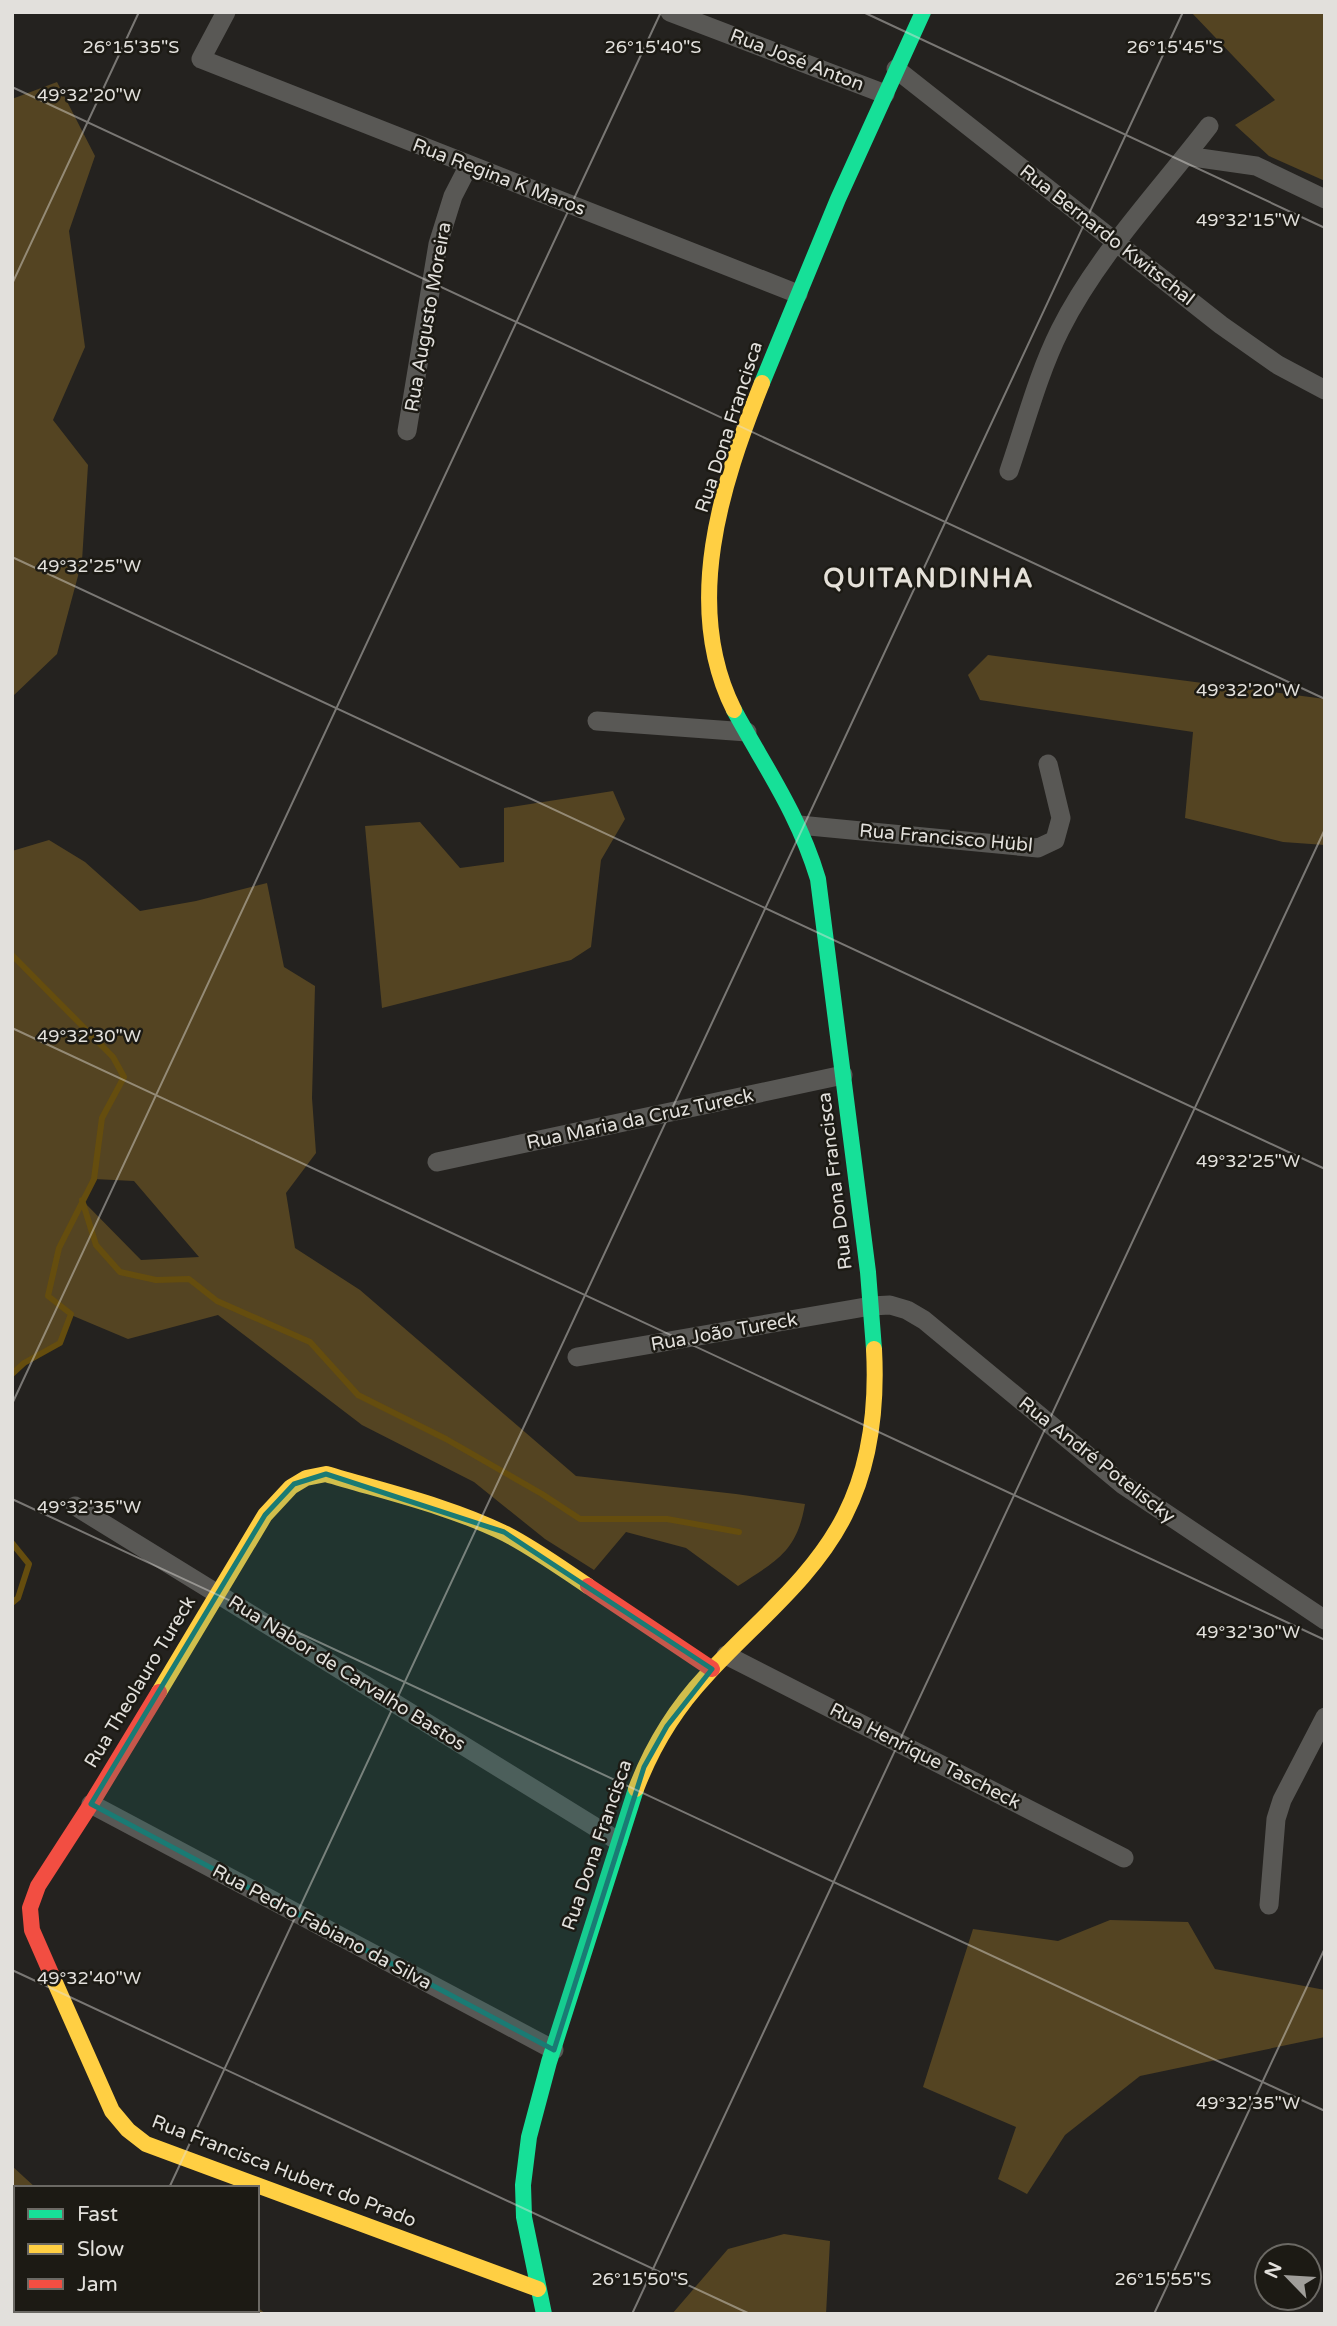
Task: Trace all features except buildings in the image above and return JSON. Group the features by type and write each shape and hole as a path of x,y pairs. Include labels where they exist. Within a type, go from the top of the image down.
{"main road":[{"name":"Rua Dona Francisca","path":"544,2314 523,2214 523,2183 533,2123 633,1795 656,1744 679,1708 719,1662 794,1588 833,1536 849,1509 866,1457 872,1421 874,1381 871,1306 818,879 799,825 732,705 714,657 708,608 715,542 730,478 758,395 798,294 923,12"},
{"name":"Rua Theolauro Tureck","path":"30,1908 38,1885 91,1804 265,1515 279,1497 309,1476 326,1474 469,1518 504,1532 719,1662"},
{"name":"Rua Francisca Hubert do Prado","path":"30,1908 32,1930 112,2110 128,2130 146,2144 259,2186"},
{"name":"Rua Francisca Hubert do Prado","path":"259,2186 538,2290"}],"street":[{"name":"Rua Regina K Maros","path":"226,12 201,59 798,294"},
{"name":"Rua José Anton","path":"670,12 885,94"},
{"name":"Rua Bernardo Kwitschal","path":"896,69 1221,325 1269,359 1325,390"},
{"path":"1009,471 1053,345 1069,313 1116,242 1209,126"},
{"path":"1186,156 1256,166 1325,198"},
{"name":"Rua Augusto Moreira","path":"407,431 438,244 453,196 468,165"},
{"path":"597,721 747,732"},
{"name":"Rua Francisco Hübl","path":"799,825 1038,848 1055,839 1061,818 1048,764"},
{"name":"Rua Maria da Cruz Tureck","path":"437,1162 843,1075"},
{"name":"Rua João Tureck","path":"577,1357 871,1306"},
{"name":"Rua André Poteliscky","path":"871,1306 907,1310 924,1320 1122,1484 1325,1620"},
{"name":"Rua Nabor de Carvalho Bastos","path":"75,1506 618,1841"},
{"name":"Rua Henrique Tascheck","path":"719,1662 1124,1857"},
{"path":"1269,1905 1276,1819 1282,1800 1325,1717"},
{"name":"Rua Pedro Fabiano da Silva","path":"91,1804 554,2050"}],"highlighted area":[{"path":"326,1474 504,1532 712,1669 667,1726 644,1767 554,2050 91,1804 265,1515 294,1484"}],"shaded area":[{"path":"1191,12 1325,12 1325,181 1269,156 1235,125 1275,100"},
{"path":"57,82 95,156 69,231 85,347 53,420 88,465 82,561 57,654 12,697 12,99"},
{"path":"988,655 1325,699 1325,845 1283,842 1185,818 1193,732 980,700 968,675"},
{"path":"613,791 625,819 601,860 591,947 571,960 382,1008 365,826 420,822 460,868 504,862 504,808"},
{"path":"49,840 85,862 140,911 196,901 267,883 284,967 315,986 312,1098 316,1153 286,1193 295,1248 360,1290 576,1476 805,1504 796,1534 783,1554 738,1586 686,1548 626,1532 594,1570 545,1539 474,1482 362,1425 218,1315 128,1339 71,1315 60,1343 24,1363 12,1374 12,851","holes":["94,1179 134,1181 199,1257 141,1260 82,1200"]},
{"path":"1110,1920 1188,1922 1215,1969 1325,1990 1325,2037 1140,2076 1065,2135 1027,2194 998,2179 1016,2127 923,2087 973,1929 1058,1941"},
{"path":"12,2166 34,2186 14,2186 14,2228"},
{"path":"784,2234 830,2241 826,2314 672,2314 728,2249"},
{"path":"259,2309 266,2314 116,2312 259,2312"}],"waterway":[{"path":"12,955 113,1057 124,1077 102,1118 94,1179 59,1248 48,1296 71,1314 60,1343 24,1363 12,1374"},
{"path":"82,1200 96,1245 120,1272 156,1280 189,1279 217,1301 310,1342 358,1395 446,1439 580,1519 667,1519 739,1532"},
{"path":"12,1543 29,1564 18,1598 12,1603"}],"traffic: fast":[{"path":"762,383 838,199 923,12"},
{"path":"734,710 791,812 818,879 868,1272 874,1349"},
{"path":"544,2314 524,2217 523,2185 529,2137 549,2062 636,1789"}],"traffic: slow":[{"path":"734,710 719,670 711,629 709,588 721,504 733,462 762,383"},
{"path":"636,1789 649,1758 674,1715 724,1657 799,1580 832,1538 845,1515 861,1475 870,1434 874,1349"},
{"path":"159,1692 265,1515 291,1487 306,1478 326,1474 462,1515 517,1540 588,1586"},
{"path":"53,1978 112,2111 128,2130 146,2144 538,2289"}],"traffic: jam":[{"path":"588,1586 712,1669"},
{"path":"53,1978 32,1930 30,1908 38,1886 159,1692"}],"district":[{"name":"QUITANDINHA","path":"929,578"}]}
